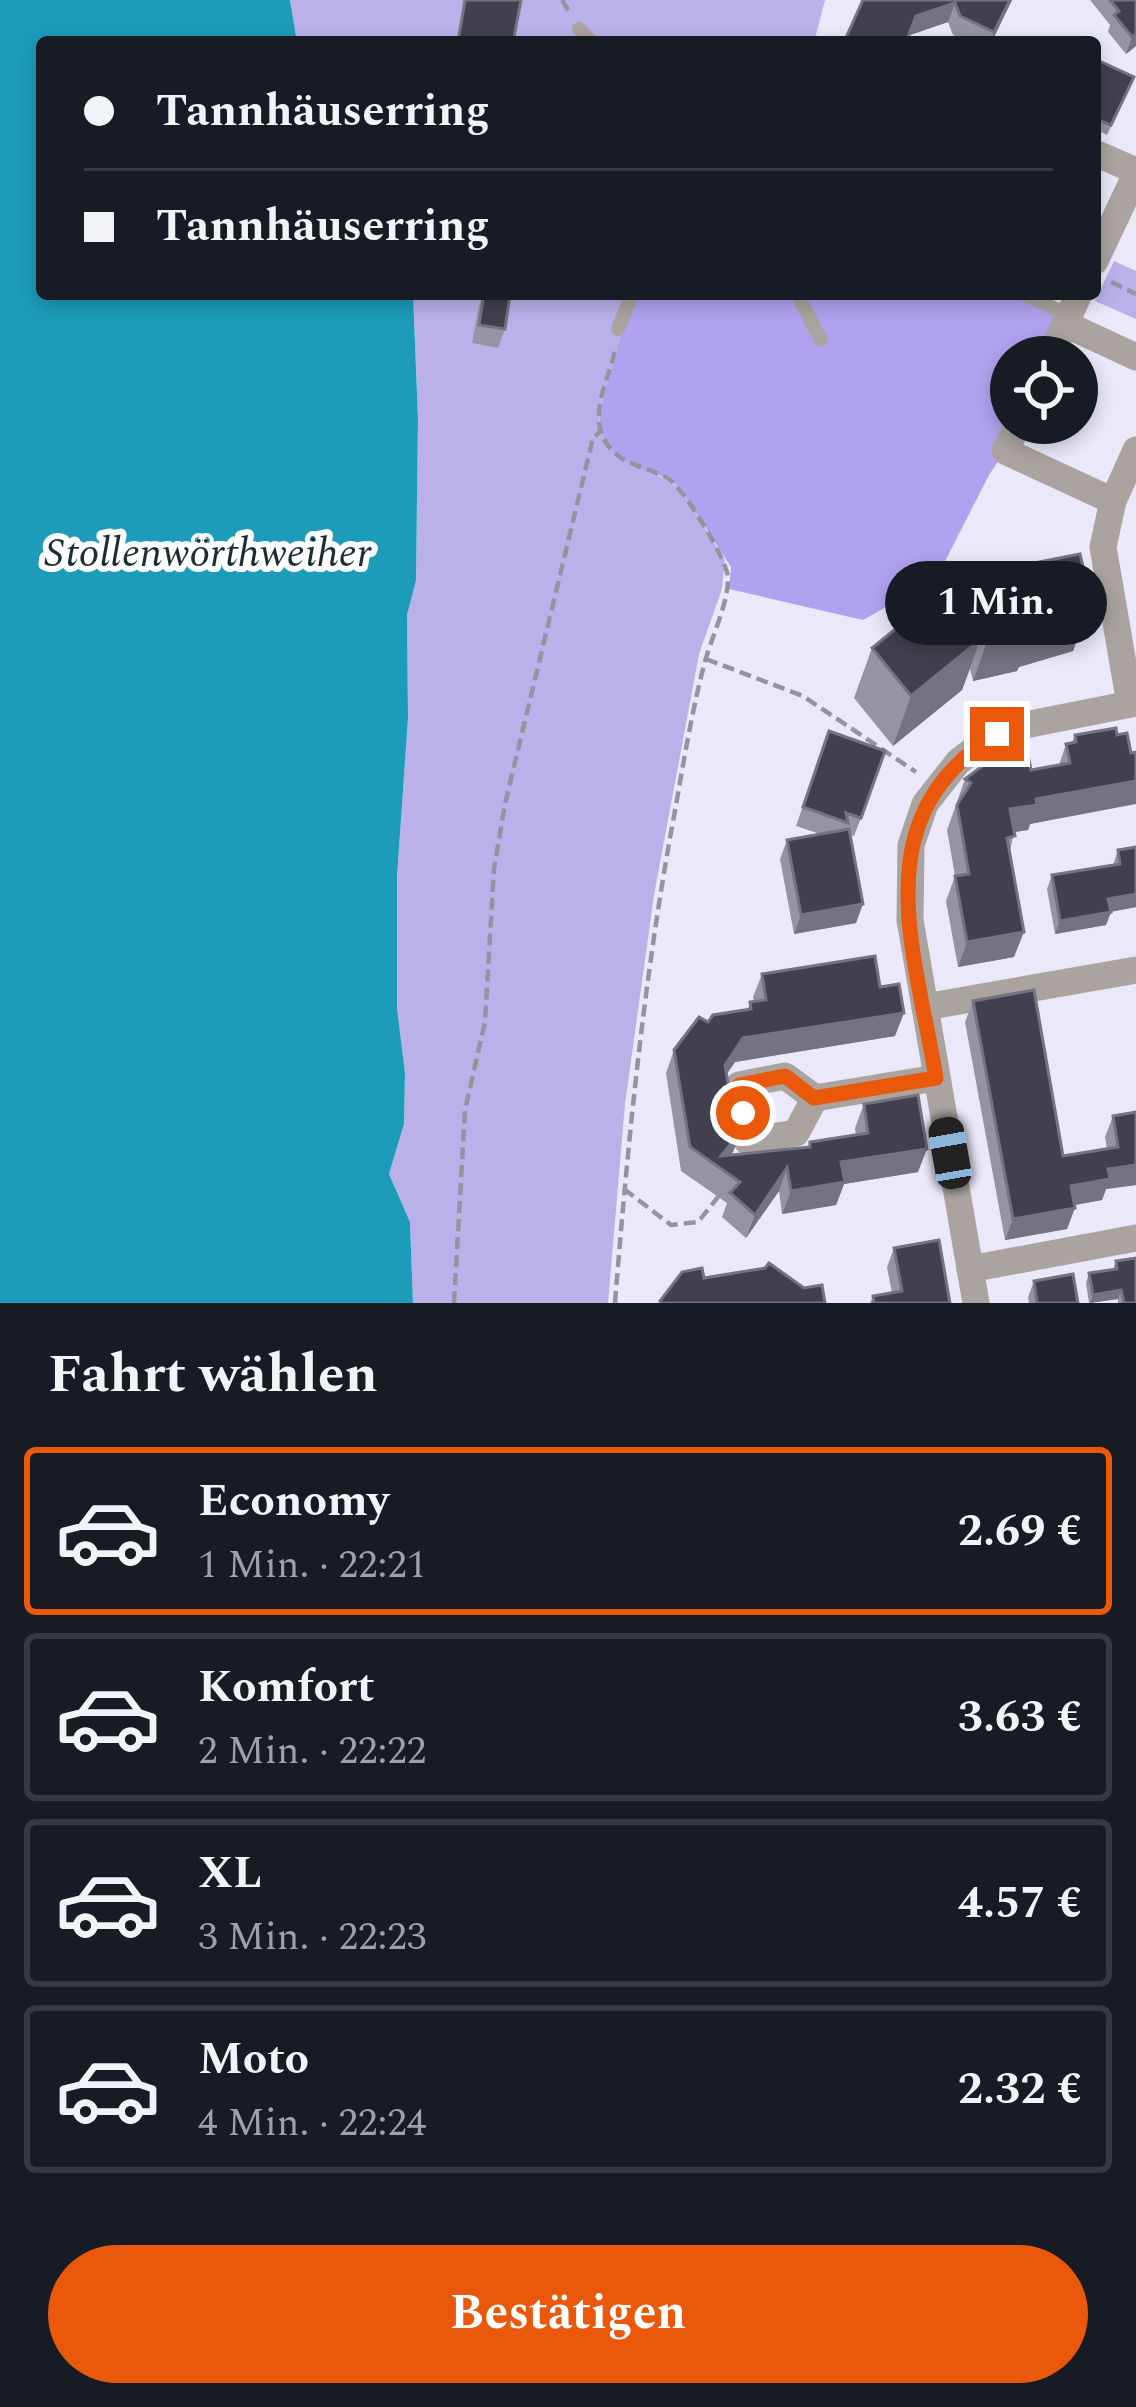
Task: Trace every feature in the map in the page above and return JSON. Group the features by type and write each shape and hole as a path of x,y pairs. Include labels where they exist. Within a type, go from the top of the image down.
{"street":[{"path":"1101,156 1136,172 1101,271"},
{"path":"1071,311 1136,357"},
{"path":"1009,444 1005,452 1113,501"},
{"path":"976,1303 910,920 908,869 916,825 958,762 997,734 1133,704 1103,547 1113,501 1136,450"},
{"path":"925,1007 1136,970"},
{"path":"814,1098 936,1078"},
{"path":"970,1269 1136,1238"}],"lane":[{"path":"579,28 586,36"},
{"path":"619,329 630,300"},
{"path":"800,300 821,340"},
{"path":"1040,300 1071,311"}],"path":[{"path":"1101,271 1136,294"},
{"path":"615,1303 631,1104 659,897 706,658 728,580 721,550 680,488 667,478 626,464 610,450 601,431 599,415 619,329"},
{"path":"454,1303 465,1110 485,1022 494,869 593,438 601,431"},
{"path":"706,658 803,696 938,786"},
{"path":"624,1189 671,1225 698,1222 723,1191"}],"shaded area":[{"path":"290,0 825,0 816,36 296,36"},
{"path":"1114,261 1136,271 1136,319 1095,301 1101,300 1101,288"},
{"path":"413,300 630,300 599,415 601,431 650,471 680,488 725,560 722,589 699,654 654,895 625,1104 608,1303 413,1303 410,1222 389,1174 404,1124 405,1073 397,1008 397,877 408,718 407,614 416,580"},
{"path":"630,300 1036,300 1069,315 1060,336 990,336 990,444 1006,444 1005,451 936,579 863,620 729,589 731,567 680,488 618,456 603,434 599,415"}],"water":[{"name":"Stollenwörthweiher","path":"0,0 290,0 296,36 36,36 36,300 413,300 416,580 407,615 408,718 397,877 397,1008 405,1073 404,1124 389,1174 410,1222 413,1303 0,1303"}],"building":[{"path":"465,0 521,0 514,36 459,36"},
{"path":"863,0 1010,0 994,32 960,16 955,3 916,16 908,36 847,36"},
{"path":"1110,0 1136,0 1136,34 1132,37 1114,15 1119,11"},
{"path":"1101,62 1134,77 1111,125 1101,121"},
{"path":"483,300 509,300 505,329 479,325"},
{"path":"1080,554 1091,601 991,631 977,574"},
{"path":"941,592 980,640 911,696 872,648"},
{"path":"1116,728 1117,735 1127,733 1131,753 1136,752 1136,781 1036,799 1037,805 1010,809 1015,836 1007,838 1024,932 967,942 955,876 969,874 957,805 971,783 965,779 989,761 1028,755 1031,770 1070,763 1066,744 1076,742 1075,735"},
{"path":"829,731 885,751 861,818 846,813 848,823 803,807"},
{"path":"849,829 863,904 801,915 787,840"},
{"path":"1136,847 1136,894 1108,899 1111,912 1060,921 1052,875 1120,864 1118,850"},
{"path":"875,956 880,987 899,984 904,1013 743,1038 725,1065 734,1120 742,1129 721,1156 810,1147 810,1142 868,1133 864,1104 918,1095 927,1149 841,1162 845,1182 791,1191 787,1168 755,1215 730,1193 740,1182 690,1147 674,1050 699,1017 708,1022 713,1015 751,1009 750,1002 766,1000 762,974"},
{"path":"1034,990 1063,1156 1118,1147 1113,1116 1136,1112 1136,1165 1108,1169 1110,1179 1071,1186 1075,1208 1013,1219 973,1001"},
{"path":"939,1240 950,1303 874,1303 873,1296 902,1291 894,1248"},
{"path":"1136,1258 1136,1303 1124,1303 1121,1290 1093,1295 1089,1273 1117,1269 1116,1261"},
{"path":"769,1263 804,1288 822,1285 825,1303 660,1301 682,1272 702,1268 704,1278 765,1268"},
{"path":"1073,1274 1078,1303 1037,1303 1034,1281"}],"route":[{"path":"743,1113 739,1085 785,1076 814,1098 936,1078 910,920 911,845 925,804 938,786 958,762 997,734"}]}
